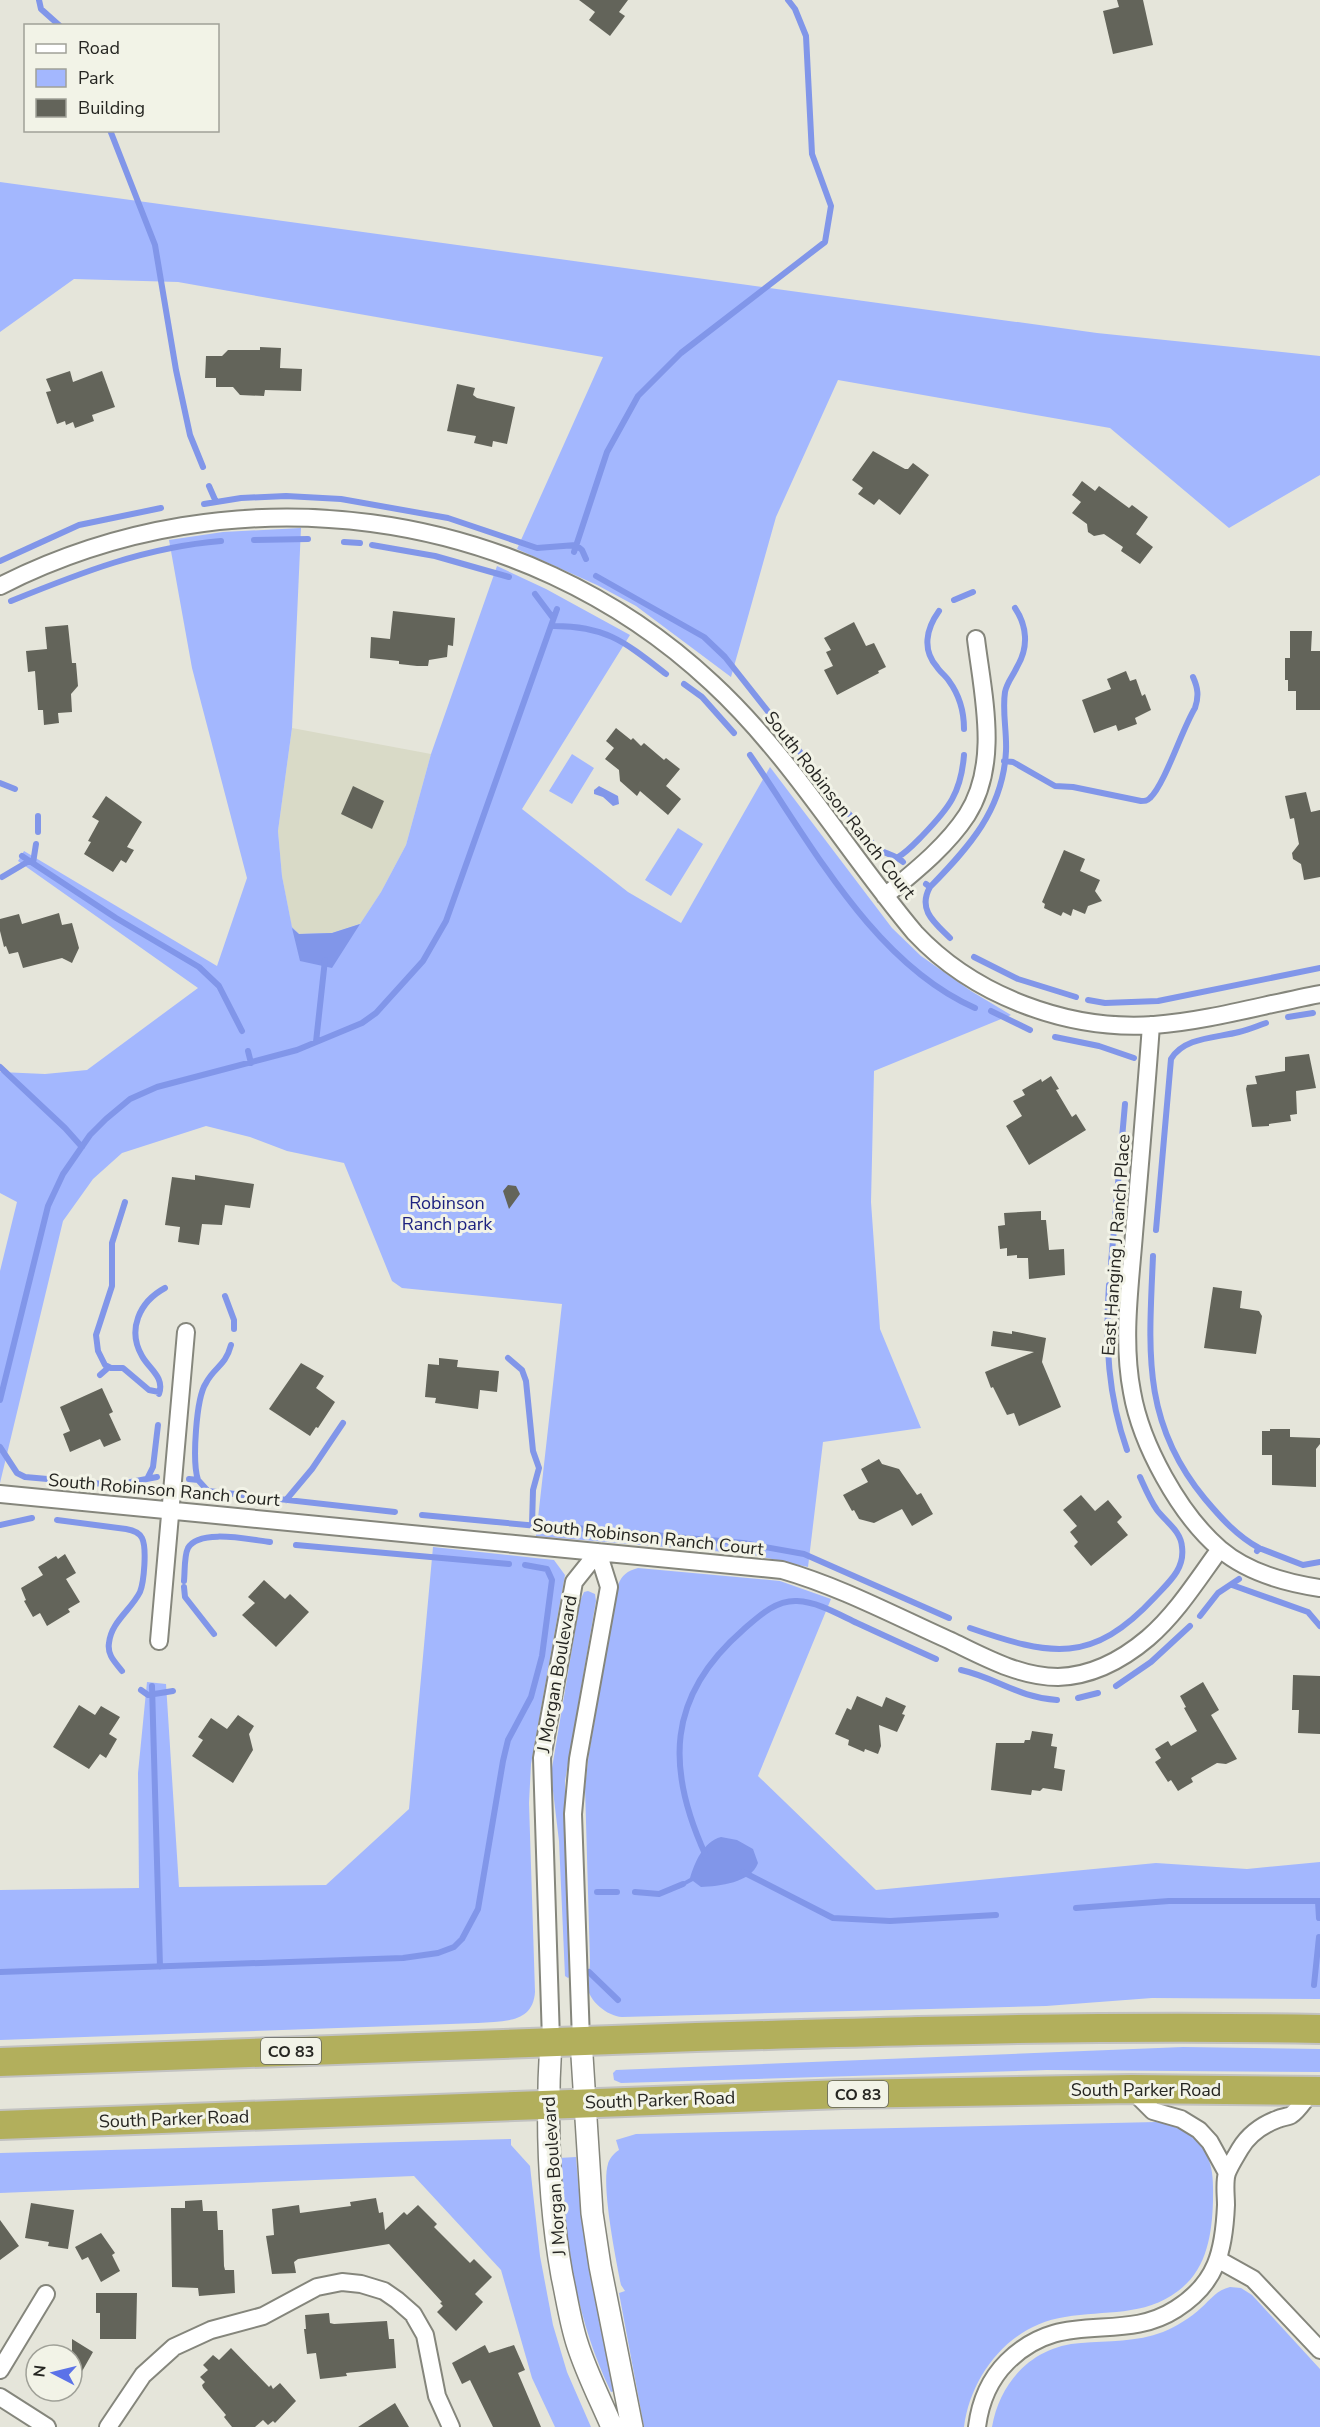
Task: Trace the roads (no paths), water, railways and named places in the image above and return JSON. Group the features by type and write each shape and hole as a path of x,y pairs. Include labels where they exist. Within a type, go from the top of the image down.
{"highway":[{"name":"CO 83","path":"0,2062 551,2040 963,2030 1320,2029"},
{"name":"South Parker Road","path":"0,2126 585,2102 854,2094 1131,2089 1316,2091"}],"street":[{"name":"South Robinson Ranch Court","path":"0,586 37,568 95,546 163,529 217,521 333,518 417,531 479,546 533,566 605,603 656,636 694,666 768,741 915,933 942,959 1012,1000 1056,1015 1089,1022 1151,1025 1180,1022 1320,994"},
{"path":"885,896 920,866 955,830 966,815 983,778 986,745 976,639"},
{"name":"East Hanging J Ranch Place","path":"1151,1025 1127,1326 1130,1378 1140,1425 1154,1458 1181,1502 1220,1549 1240,1562 1266,1574 1292,1583 1320,1588"},
{"path":"159,1641 186,1332"},
{"name":"South Robinson Ranch Court","path":"0,1494 782,1570 826,1584 1011,1668 1057,1677 1074,1676 1099,1669 1113,1663 1140,1644 1181,1602 1220,1549"},
{"name":"J Morgan Boulevard","path":"598,1552 609,1587 578,1759 573,1814 589,2175 597,2247 632,2427"},
{"name":"J Morgan Boulevard","path":"598,1552 574,1582 542,1758 551,2040 547,2104 553,2213 570,2318 583,2362 612,2427"},
{"path":"1131,2089 1153,2111 1181,2119 1199,2130 1210,2142 1227,2173"},
{"path":"977,2427 981,2406 990,2384 1001,2368 1025,2347 1059,2331 1133,2324 1165,2315 1195,2294 1219,2260 1225,2234 1227,2173 1241,2147 1262,2126 1292,2115 1316,2091"},
{"path":"1219,2260 1253,2279 1320,2350"},
{"path":"108,2427 146,2371 178,2344 217,2328 263,2316 317,2287 342,2282 380,2289 398,2300 413,2314 425,2335 437,2396 451,2427"},
{"path":"0,2370 46,2294"},
{"path":"0,2397 47,2427"}],"waterway":[{"path":"39,0 41,9 58,24"},
{"path":"574,552 607,452 638,396 681,353 825,242 831,206 812,154 806,36 795,9 788,0"},
{"path":"111,132 155,245 176,370 190,435 203,467"},
{"path":"209,486 216,502"},
{"path":"204,504 241,498 286,496 341,499 448,518 537,548 576,545 582,550 586,559"},
{"path":"0,561 79,525 161,508"},
{"path":"254,540 308,539"},
{"path":"11,601 88,571 140,555 193,544 221,541"},
{"path":"344,542 360,543"},
{"path":"372,545 435,556 509,577"},
{"path":"596,576 704,637 725,657 876,848 903,862"},
{"path":"954,600 973,592"},
{"path":"535,594 553,618"},
{"path":"930,887 958,857 982,826 998,792 1006,751 1005,692 1021,659 1025,644 1024,629 1015,608"},
{"path":"0,1400 48,1206 63,1174 90,1135 130,1099 157,1087 297,1050 362,1023 376,1013 423,961 446,921 557,609"},
{"path":"939,611 929,632 929,654 959,698 964,729"},
{"path":"551,626 570,626 600,632 626,644 666,674"},
{"path":"1004,761 1013,762 1055,786 1073,787 1141,801 1147,800 1162,781 1195,708 1197,692 1193,677"},
{"path":"684,684 702,697 734,733"},
{"path":"750,755 821,862 875,931 905,962 939,988 975,1008"},
{"path":"898,857 908,850 947,808 957,790 964,755"},
{"path":"0,783 15,789"},
{"path":"38,816 38,832"},
{"path":"33,863 36,844"},
{"path":"22,856 116,918 199,967 219,986 242,1031"},
{"path":"2,877 29,861"},
{"path":"926,884 930,887 926,903 930,916 950,938"},
{"path":"974,957 1018,979 1076,997"},
{"path":"316,1042 325,960"},
{"path":"1088,1000 1105,1003 1158,1001 1320,968"},
{"path":"991,1011 1030,1030"},
{"path":"1288,1017 1313,1013"},
{"path":"1156,1230 1171,1059 1184,1046 1192,1042 1266,1023"},
{"path":"1055,1037 1099,1046 1134,1058"},
{"path":"248,1051 251,1063"},
{"path":"0,1067 82,1147"},
{"path":"1111,1263 1125,1104"},
{"path":"125,1202 112,1243 112,1286 96,1335 98,1351 105,1365 111,1368 123,1368 149,1390 159,1392"},
{"path":"1153,1256 1150,1323 1153,1384 1159,1413 1169,1442 1184,1470 1205,1499 1236,1532 1259,1548"},
{"path":"1109,1285 1107,1328 1109,1369 1116,1410 1127,1450"},
{"path":"159,1394 160,1383 142,1356 138,1346 136,1327 142,1309 148,1301 165,1288"},
{"path":"225,1296 234,1320 234,1329"},
{"path":"198,1480 195,1445 200,1402 206,1383 226,1358 231,1345"},
{"path":"508,1358 522,1370 526,1381 533,1451 539,1468 533,1490 532,1525"},
{"path":"100,1375 109,1367"},
{"path":"286,1500 312,1469 343,1423"},
{"path":"148,1477 153,1467 158,1425"},
{"path":"0,1447 17,1473 25,1477 115,1485 157,1477"},
{"path":"970,1628 1024,1645 1069,1648 1090,1644 1111,1634 1132,1619 1170,1580 1178,1569 1182,1555 1179,1536 1154,1506 1140,1477"},
{"path":"189,1479 198,1480 208,1491 395,1512"},
{"path":"422,1515 538,1526"},
{"path":"0,1525 32,1518"},
{"path":"57,1520 128,1529 142,1538 144,1565 140,1592 117,1622 109,1643 110,1655 122,1671"},
{"path":"554,1526 743,1543 804,1554 949,1618"},
{"path":"184,1581 187,1551 194,1542 214,1537 270,1542"},
{"path":"296,1545 509,1564"},
{"path":"1257,1551 1259,1548 1303,1565 1320,1562"},
{"path":"0,1972 403,1958 438,1953 454,1947 462,1939 478,1909 508,1740 531,1697 542,1656 552,1580 547,1569 525,1565"},
{"path":"1200,1616 1218,1593 1239,1579"},
{"path":"1232,1585 1308,1612 1320,1626"},
{"path":"184,1587 185,1597 214,1634"},
{"path":"706,1856 684,1793 680,1764 681,1736 687,1708 699,1681 718,1655 743,1630 774,1606 789,1601 805,1602 828,1609 936,1659"},
{"path":"1116,1686 1151,1662 1190,1626"},
{"path":"961,1670 1030,1695 1057,1700"},
{"path":"152,1686 160,1967"},
{"path":"141,1690 148,1695 173,1691"},
{"path":"1078,1698 1098,1693"},
{"path":"743,1872 833,1918 890,1921 996,1915"},
{"path":"635,1892 659,1894 683,1884"},
{"path":"597,1892 617,1892"},
{"path":"1076,1908 1169,1901 1320,1901"},
{"path":"1318,1901 1319,1918"},
{"path":"1314,1985 1319,1937"},
{"path":"589,1972 618,2000"}],"park label":[{"name":"Robinson Ranch park","path":"447,1213"}]}
